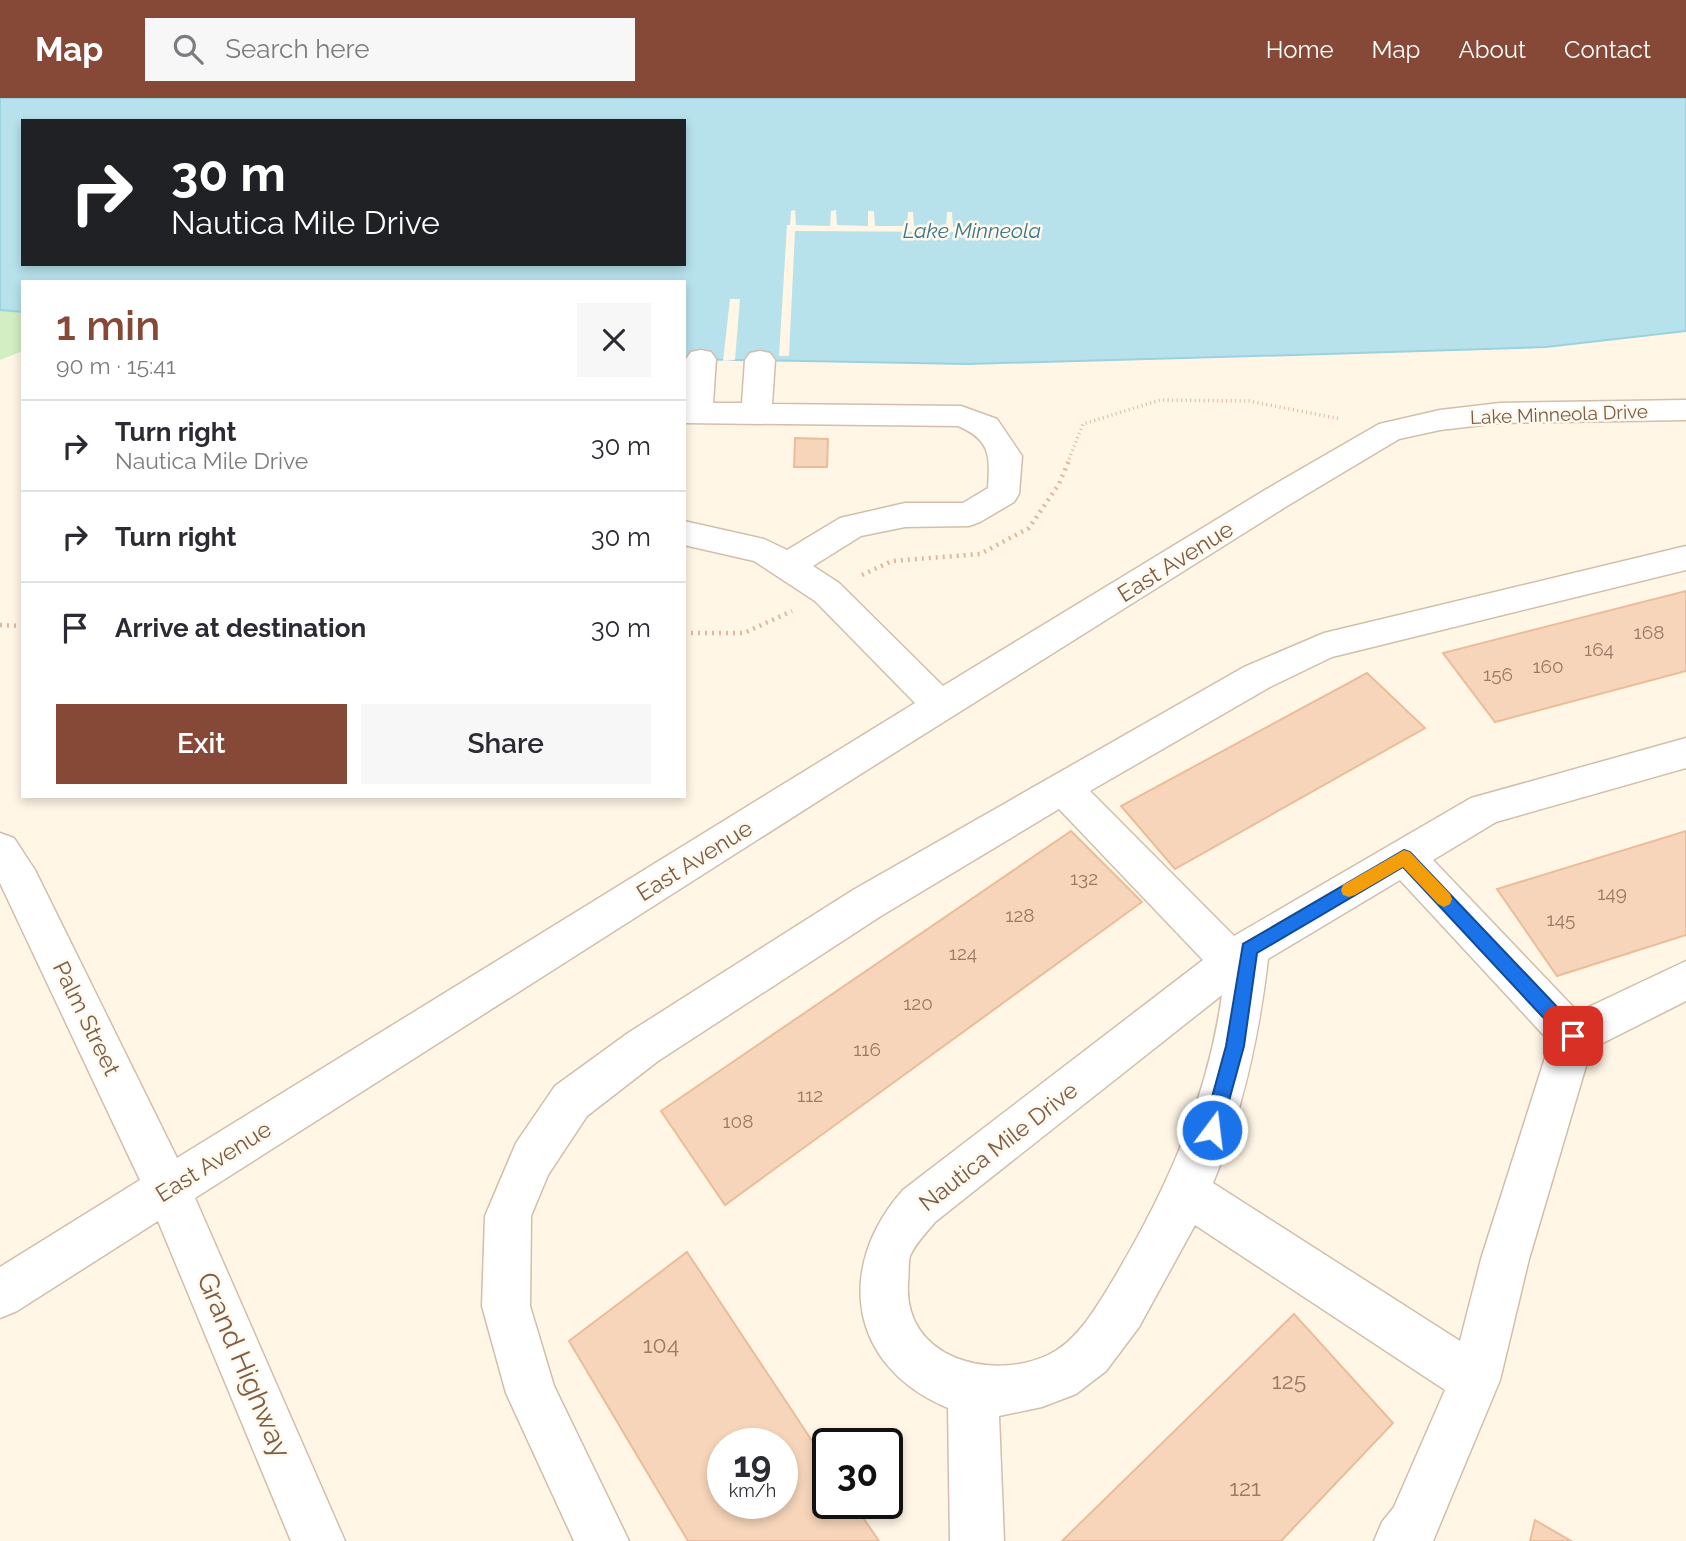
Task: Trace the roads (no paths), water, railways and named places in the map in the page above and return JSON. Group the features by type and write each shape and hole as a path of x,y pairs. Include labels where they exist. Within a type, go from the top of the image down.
{"street":[{"path":"701,359 690,414 961,416 986,426 1006,456 1003,494 969,514 905,515 852,526 787,566"},
{"path":"756,414 760,360"},
{"name":"Lake Minneola Drive","path":"1390,431 1440,420 1500,413 1686,410"},
{"name":"East Avenue","path":"0,1294 940,706 1276,498 1390,431"},
{"path":"686,533 764,551 827,592 940,706"},
{"path":"602,1541 531,1393 506,1306 508,1216 532,1158 571,1101 643,1047 867,903 1257,677 1324,646 1686,558"},
{"name":"Nautica Mile Drive","path":"1240,956 1235,1046 1212,1130 1170,1231 1105,1337 1066,1372 1024,1389 986,1394 951,1386 920,1367 896,1337 884,1298 886,1258 902,1224 919,1206 1240,956 1404,857 1485,810 1686,754"},
{"path":"1063,788 1240,956"},
{"name":"Palm Street","path":"0,850 21,882 168,1190"},
{"path":"1404,857 1573,1036"},
{"path":"1401,1541 1413,1526 1475,1380 1505,1259 1573,1036 1686,980"},
{"name":"Grand Highway","path":"168,1190 318,1541"},
{"path":"1186,1192 1475,1380"},
{"path":"973,1390 977,1541"}],"water":[{"name":"Lake Minneola","path":"0,98 1686,98 1686,331 1546,347 968,364 686,359 686,280 21,280 21,312 0,310"}]}
